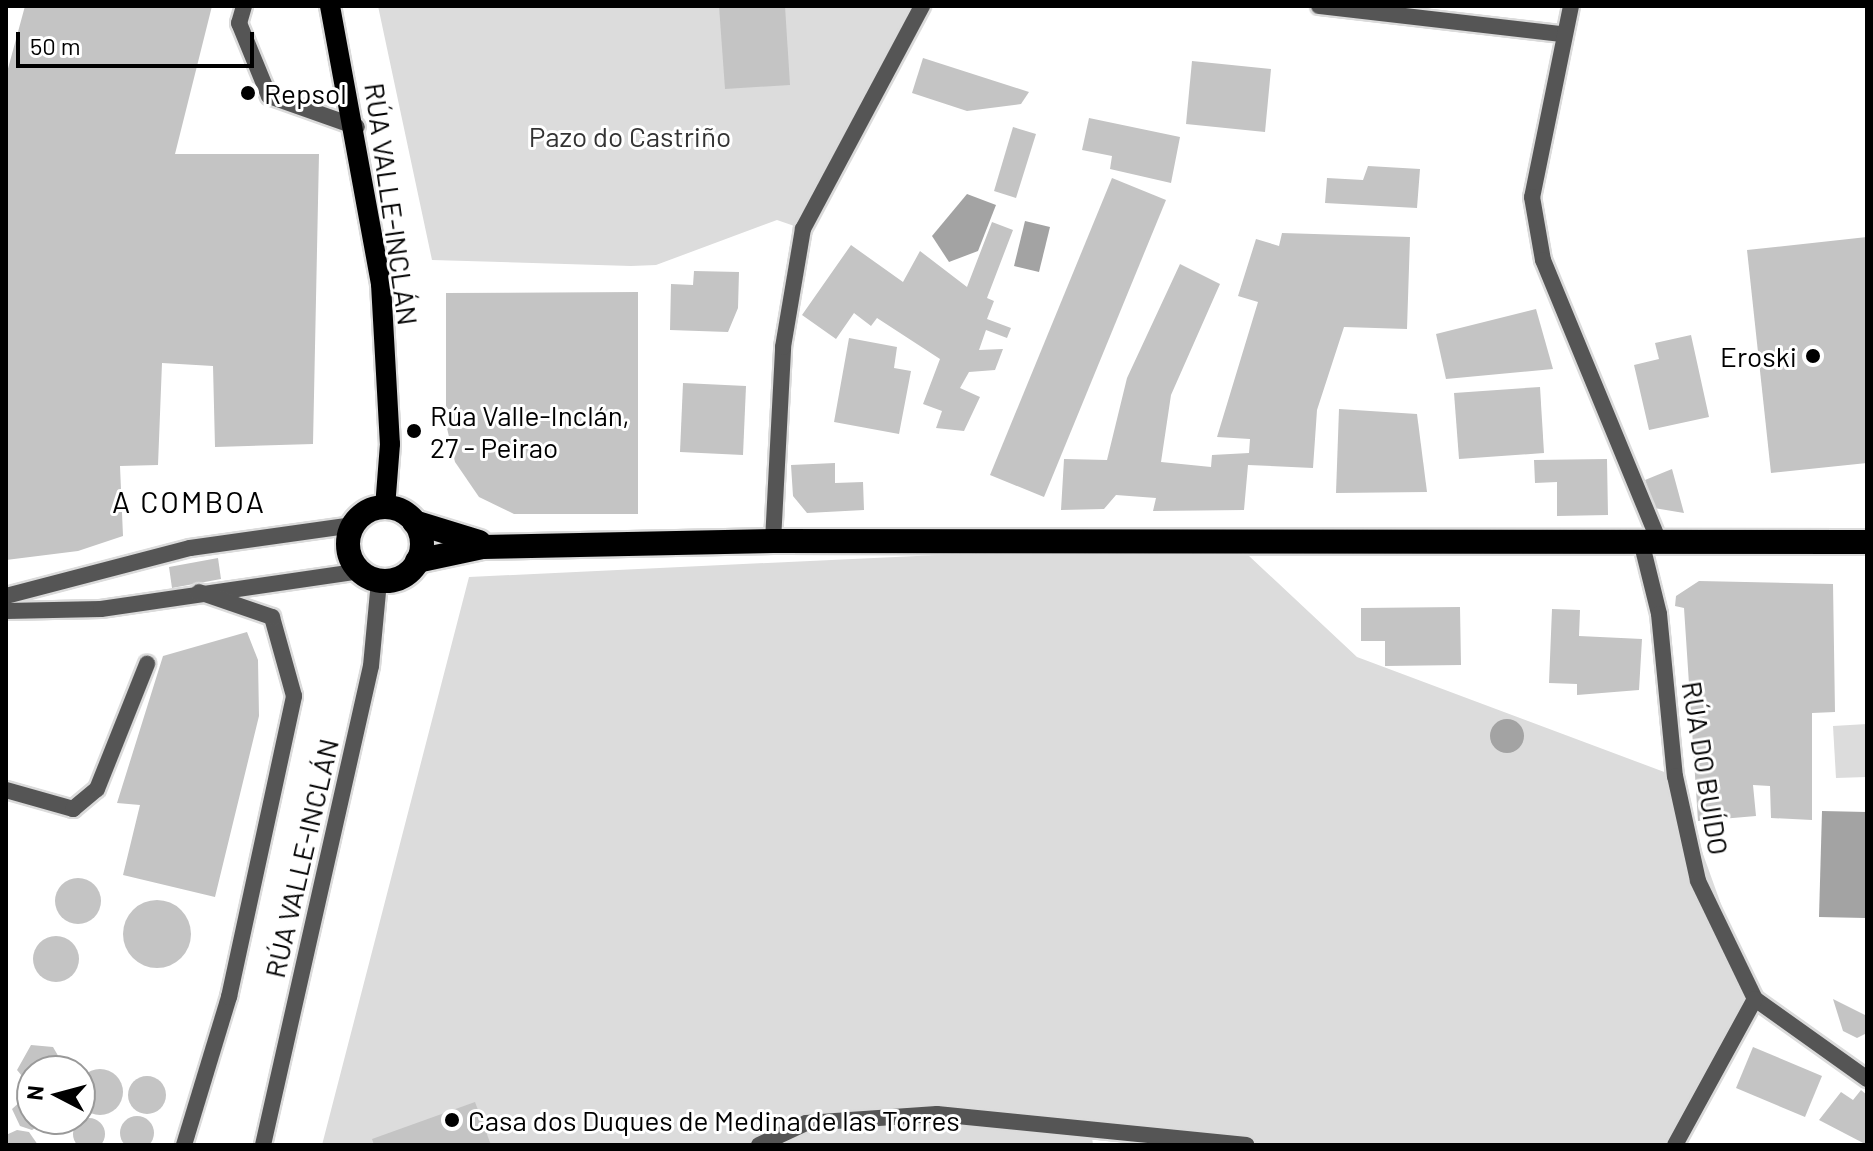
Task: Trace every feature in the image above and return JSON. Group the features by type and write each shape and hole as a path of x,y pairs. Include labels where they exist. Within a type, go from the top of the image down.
{"highway":[{"path":"509,547 414,522 385,507 353,525 348,549 370,576 405,575 417,561 509,547 773,541 1867,542"},
{"path":"414,522 417,561"}],"main road":[{"name":"RÚA VALLE-INCLÁN","path":"330,6 357,127 381,284 390,444 385,507"}],"street":[{"path":"244,6 239,23 269,96 357,127"},
{"path":"773,541 783,347 803,229 922,6"},
{"path":"1319,6 1560,34"},
{"name":"RÚA DO BUÍDO","path":"1571,6 1560,34 1532,197 1543,260 1650,541 1675,776 1698,881 1755,999 1867,1079"},
{"path":"6,596 190,548 353,525"},
{"path":"6,611 101,609 199,592 370,576"},
{"name":"RÚA VALLE-INCLÁN","path":"263,1145 371,666 370,576"},
{"path":"184,1145 229,997 294,696 272,617 199,592"},
{"path":"6,790 73,809 97,789 147,664"},
{"path":"1675,1145 1755,999"},
{"path":"759,1145 806,1123 937,1114 1246,1145"}],"green space":[{"name":"Pazo do Castriño","path":"378,6 922,6 803,229 777,220 656,265 631,266 432,260"},
{"path":"1233,541 1357,657 1675,776 1755,999 1675,1145 1240,1145 1091,1128 1093,1145 322,1145 469,577"},
{"path":"1867,724 1867,777 1836,778 1833,726"}],"shaded area":[{"path":"967,194 996,205 978,251 949,262 932,236"},
{"path":"1025,221 1050,227 1039,272 1014,266"},
{"path":"1507,719 1519,724 1524,736 1519,748 1507,753 1495,748 1490,736 1495,724"},
{"path":"1822,811 1867,812 1865,918 1819,917"}],"building":[{"path":"25,6 212,6 175,154 319,154 313,444 215,447 213,366 162,363 158,465 120,466 123,536 78,551 6,560 6,76"},
{"path":"719,6 785,6 790,85 725,89"},
{"path":"923,58 1029,92 1021,104 967,111 912,93"},
{"path":"1192,61 1271,69 1265,132 1186,124"},
{"path":"1089,118 1180,137 1171,183 1110,169 1112,156 1082,150"},
{"path":"1013,127 1036,134 1016,198 994,191"},
{"path":"1368,166 1420,169 1417,208 1325,203 1327,178 1363,180"},
{"path":"1112,178 1166,200 1044,497 990,475"},
{"path":"992,222 1013,230 987,298 994,301 987,319 1011,328 1007,338 986,330 979,350 1003,349 995,370 969,372 960,388 980,397 964,431 936,428 942,411 923,404 940,359 877,318 871,326 854,313 836,339 802,315 851,245 903,282 920,251 967,287"},
{"path":"1282,233 1410,237 1407,329 1344,327 1317,410 1313,468 1248,465 1244,510 1153,511 1156,498 1116,495 1104,509 1061,510 1064,459 1107,460 1127,378 1180,264 1220,284 1171,395 1161,462 1211,467 1212,455 1249,453 1250,439 1217,437 1258,302 1238,296 1256,239 1279,246"},
{"name":"Eroski","path":"1867,237 1867,463 1771,473 1747,250"},
{"path":"694,271 739,272 738,308 728,332 670,330 671,284 693,285"},
{"path":"638,292 638,514 514,514 479,497 455,462 446,424 446,293"},
{"path":"1536,309 1553,369 1446,379 1436,334"},
{"path":"1691,335 1709,417 1649,430 1634,365 1659,359 1655,343"},
{"path":"849,338 897,347 894,368 911,371 899,434 834,422"},
{"path":"683,383 746,386 743,455 680,452"},
{"path":"1540,387 1544,453 1459,459 1454,393"},
{"path":"1339,409 1417,414 1427,492 1336,493"},
{"path":"1607,459 1608,515 1557,516 1557,482 1535,483 1534,460"},
{"path":"835,463 835,483 863,482 864,510 807,513 793,496 791,465"},
{"path":"1672,469 1684,513 1654,508 1645,480"},
{"path":"218,558 221,579 172,588 169,567"},
{"path":"1699,581 1833,584 1835,712 1812,713 1812,820 1771,818 1770,786 1753,785 1756,816 1698,821 1684,608 1675,606 1676,596"},
{"path":"1460,607 1461,665 1385,666 1385,641 1361,641 1361,608"},
{"path":"1552,609 1580,610 1579,636 1642,639 1639,690 1577,695 1577,684 1549,683"},
{"path":"247,632 258,660 259,716 215,897 123,875 140,805 117,803 163,656"},
{"path":"78,878 94,885 101,901 94,917 78,924 62,917 55,901 62,885"},
{"path":"157,900 181,910 191,934 181,958 157,968 133,958 123,934 133,910"},
{"path":"56,936 72,943 79,959 72,975 56,982 40,975 33,959 40,943"},
{"path":"1833,999 1867,1016 1867,1033 1857,1038 1843,1031"},
{"path":"31,1045 53,1047 58,1055 25,1055"},
{"path":"1753,1047 1822,1076 1805,1117 1736,1088"},
{"path":"96,1070 109,1071 121,1083 123,1092 116,1108 109,1113 96,1114"},
{"path":"147,1076 161,1081 166,1095 161,1109 147,1114 133,1109 128,1095 133,1081"},
{"path":"1861,1090 1867,1095 1867,1145 1819,1120 1841,1092 1853,1100"},
{"name":"Casa dos Duques de Medina de las Torres","path":"475,1102 491,1145 374,1145 372,1139"},
{"path":"137,1116 149,1121 154,1133 149,1145 137,1150 125,1145 120,1133 125,1121"},
{"path":"96,1120 104,1128 101,1146 89,1150 77,1146 73,1135 96,1135"},
{"path":"16,1130 16,1135 31,1135 38,1145 6,1145 6,1135"}],"place":[{"name":"Repsol","path":"248,93"},
{"name":"Eroski","path":"1813,356"},
{"name":"Rúa Valle-Inclán, 27 - Peirao","path":"414,431"},
{"name":"Casa dos Duques de Medina de las Torres","path":"452,1120"}],"district":[{"name":"A COMBOA","path":"189,501"}]}
